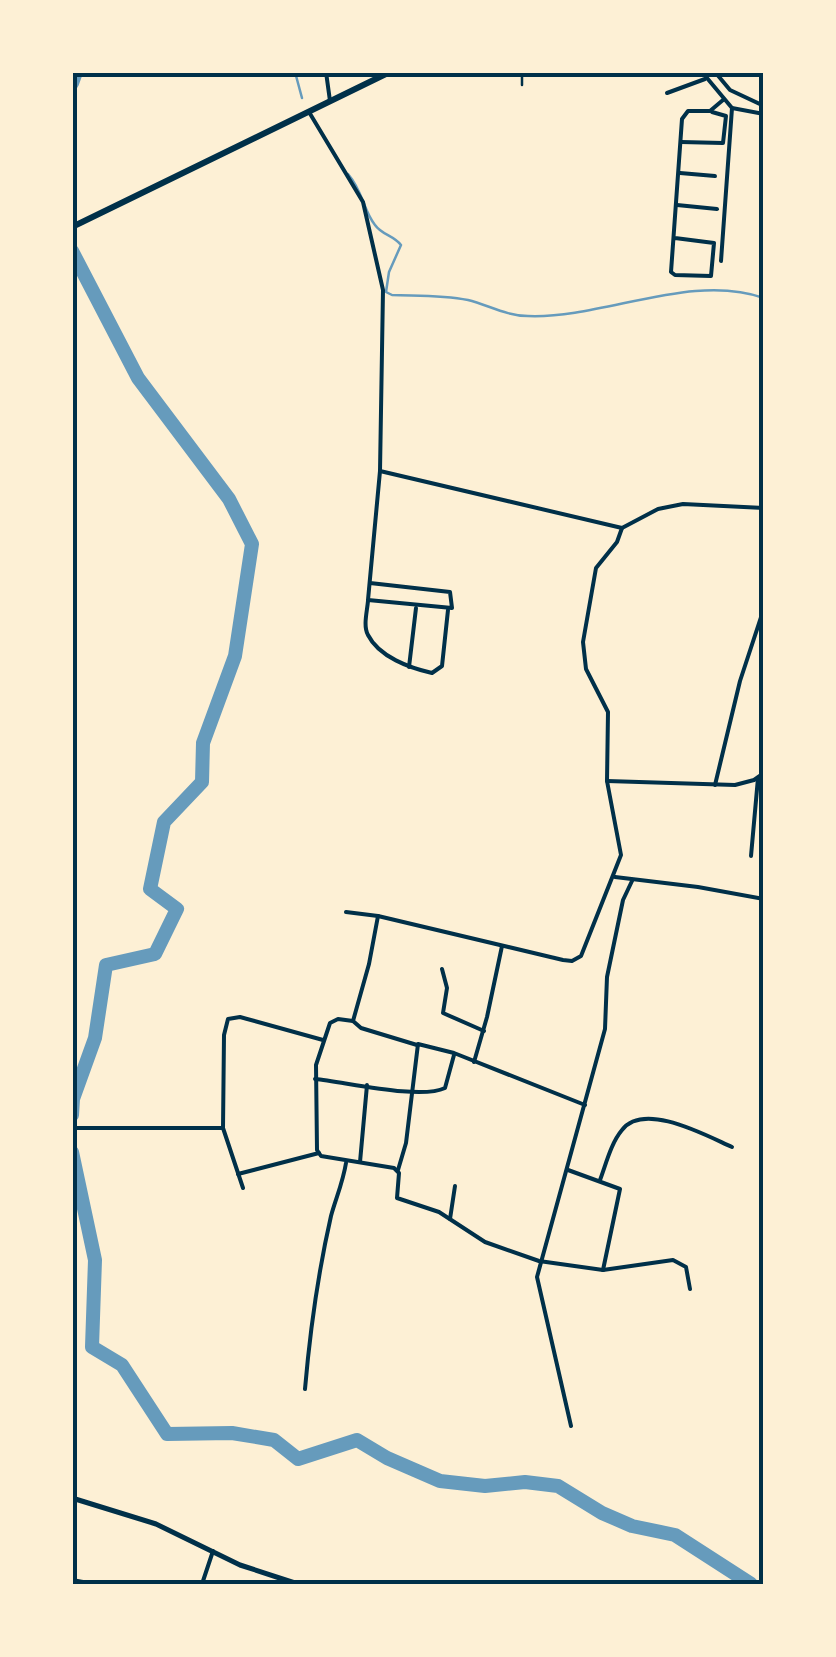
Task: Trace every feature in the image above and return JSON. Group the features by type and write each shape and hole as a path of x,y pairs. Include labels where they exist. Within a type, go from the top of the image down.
{"main road":[{"path":"72,226 390,72"}],"street":[{"path":"326,72 330,101"},
{"path":"715,72 743,99 764,106"},
{"path":"667,93 703,76 732,108 764,114"},
{"path":"710,111 723,100"},
{"path":"721,262 732,108"},
{"path":"674,238 714,243 712,276 672,275 674,238 680,173 681,142 684,114 710,111 726,116 723,143 681,142"},
{"path":"310,112 363,202 383,290 380,470 366,628 369,637 408,668 432,673 441,669 448,610 452,607 450,592 370,583"},
{"path":"680,173 715,176"},
{"path":"677,206 717,209"},
{"path":"380,470 622,528 658,510 684,504 764,508"},
{"path":"346,912 378,916 563,960 578,958 614,876 620,846 607,781 608,712 586,669 583,636 596,568 617,542 622,528"},
{"path":"368,600 448,610"},
{"path":"408,668 416,606"},
{"path":"715,785 740,681 764,608"},
{"path":"607,781 742,784 764,773"},
{"path":"751,856 758,778"},
{"path":"614,876 698,886 764,900"},
{"path":"571,1426 539,1295 539,1261 586,1105 606,1021 604,996 614,938 632,881"},
{"path":"352,1021 378,916"},
{"path":"474,1062 502,946"},
{"path":"442,969 447,988 443,1014 484,1031"},
{"path":"243,1188 223,1128 224,1035 228,1019 240,1018 323,1040"},
{"path":"319,1153 315,1079 323,1040 332,1021 352,1021 358,1027 454,1053 586,1105"},
{"path":"417,1045 397,1198 431,1208 486,1242 539,1261 603,1270 673,1260 686,1268 690,1290"},
{"path":"315,1079 412,1091 443,1090 454,1053"},
{"path":"360,1162 367,1085"},
{"path":"600,1180 618,1136 633,1121 668,1121 732,1146"},
{"path":"73,1128 223,1128"},
{"path":"238,1174 319,1153 327,1158 398,1170"},
{"path":"305,1388 313,1309 346,1161"},
{"path":"568,1170 617,1186 620,1191 603,1270"},
{"path":"450,1218 456,1186"},
{"path":"72,1498 156,1524 212,1551 298,1584"},
{"path":"202,1584 212,1551"},
{"path":"72,1580 94,1584"}],"path":[{"path":"522,72 522,85"}],"waterway":[{"path":"72,83 76,72"},
{"path":"295,72 302,98"},
{"path":"348,174 375,225 401,245 389,272 386,292 392,295 458,298 528,316 586,311 707,290 736,291 764,298"},
{"path":"72,251 138,378 229,499 252,544 235,656 203,743 202,782 164,822 150,889 177,909 155,954 106,965 95,1038 73,1099 72,1115"},
{"path":"72,1152 95,1260 92,1347 122,1365 167,1434 232,1433 274,1440 298,1459 357,1440 440,1481 485,1486 525,1482 558,1486 632,1526 675,1535 751,1584"}]}
